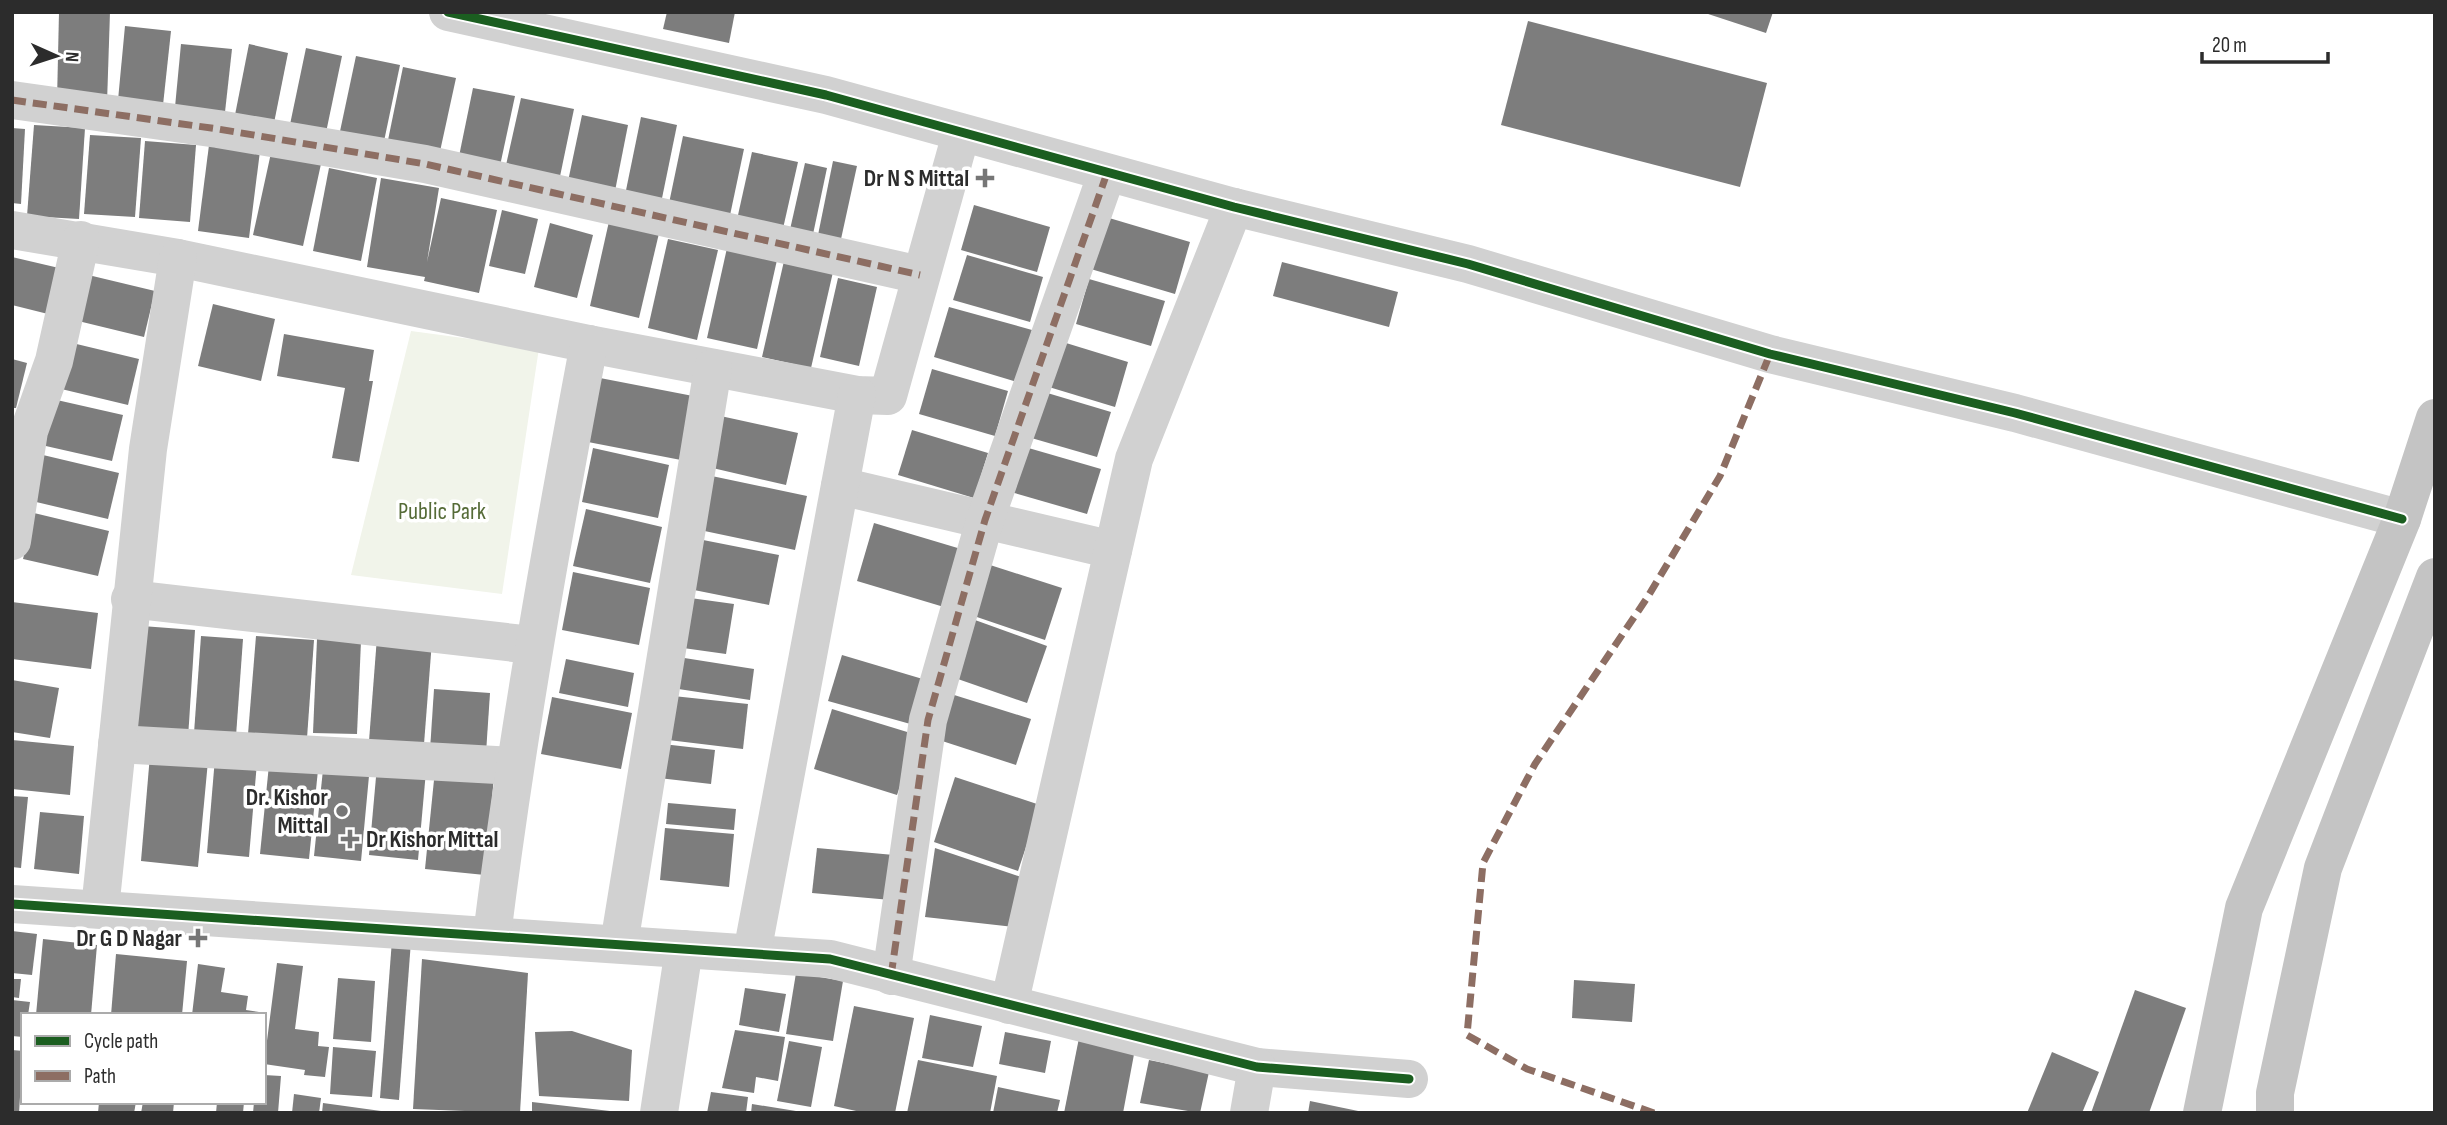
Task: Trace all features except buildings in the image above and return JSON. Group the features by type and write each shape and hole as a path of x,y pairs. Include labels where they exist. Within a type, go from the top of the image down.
{"main road":[{"path":"2202,1113 2244,908 2402,519 2435,418"},
{"path":"2275,1113 2275,1093 2323,867 2435,577"}],"street":[{"path":"448,12 826,95 1234,207 1468,264 1770,354 2015,413 2402,519"},
{"path":"12,100 218,129 425,164 920,275"},
{"path":"12,230 178,258 713,368 857,395 888,396 961,134"},
{"path":"891,976 928,720 985,520 1107,173"},
{"path":"1009,1005 1134,459 1234,207"},
{"path":"12,541 29,431 54,361 81,240"},
{"path":"100,909 130,599 148,449 178,258"},
{"path":"492,934 513,766 532,645 589,344"},
{"path":"620,944 713,368"},
{"path":"752,953 857,395"},
{"path":"840,486 1113,550"},
{"path":"130,599 532,645"},
{"path":"117,744 513,766"},
{"path":"12,904 492,934 830,959 1257,1067 1409,1079"},
{"path":"659,1113 684,949"},
{"path":"1249,1113 1257,1067"}],"green space":[{"name":"Public Park","path":"411,331 539,348 502,594 351,575"}],"marked path":[{"path":"12,100 218,129 425,164 920,275"},
{"path":"891,976 928,720 985,520 1107,173"},
{"path":"1654,1113 1527,1069 1467,1035 1483,863 1535,764 1647,598 1720,476 1770,354"}],"cycle path":[{"path":"448,12 826,95 1234,207 1468,264 1770,354 2015,413 2402,519"},
{"path":"12,904 830,959 1257,1067 1409,1079"}],"place":[{"name":"Dr N S Mittal","path":"985,178"},
{"name":"Dr. Kishor Mittal","path":"342,811"},
{"name":"Dr Kishor Mittal","path":"350,839"},
{"name":"Dr G D Nagar","path":"198,938"}]}
